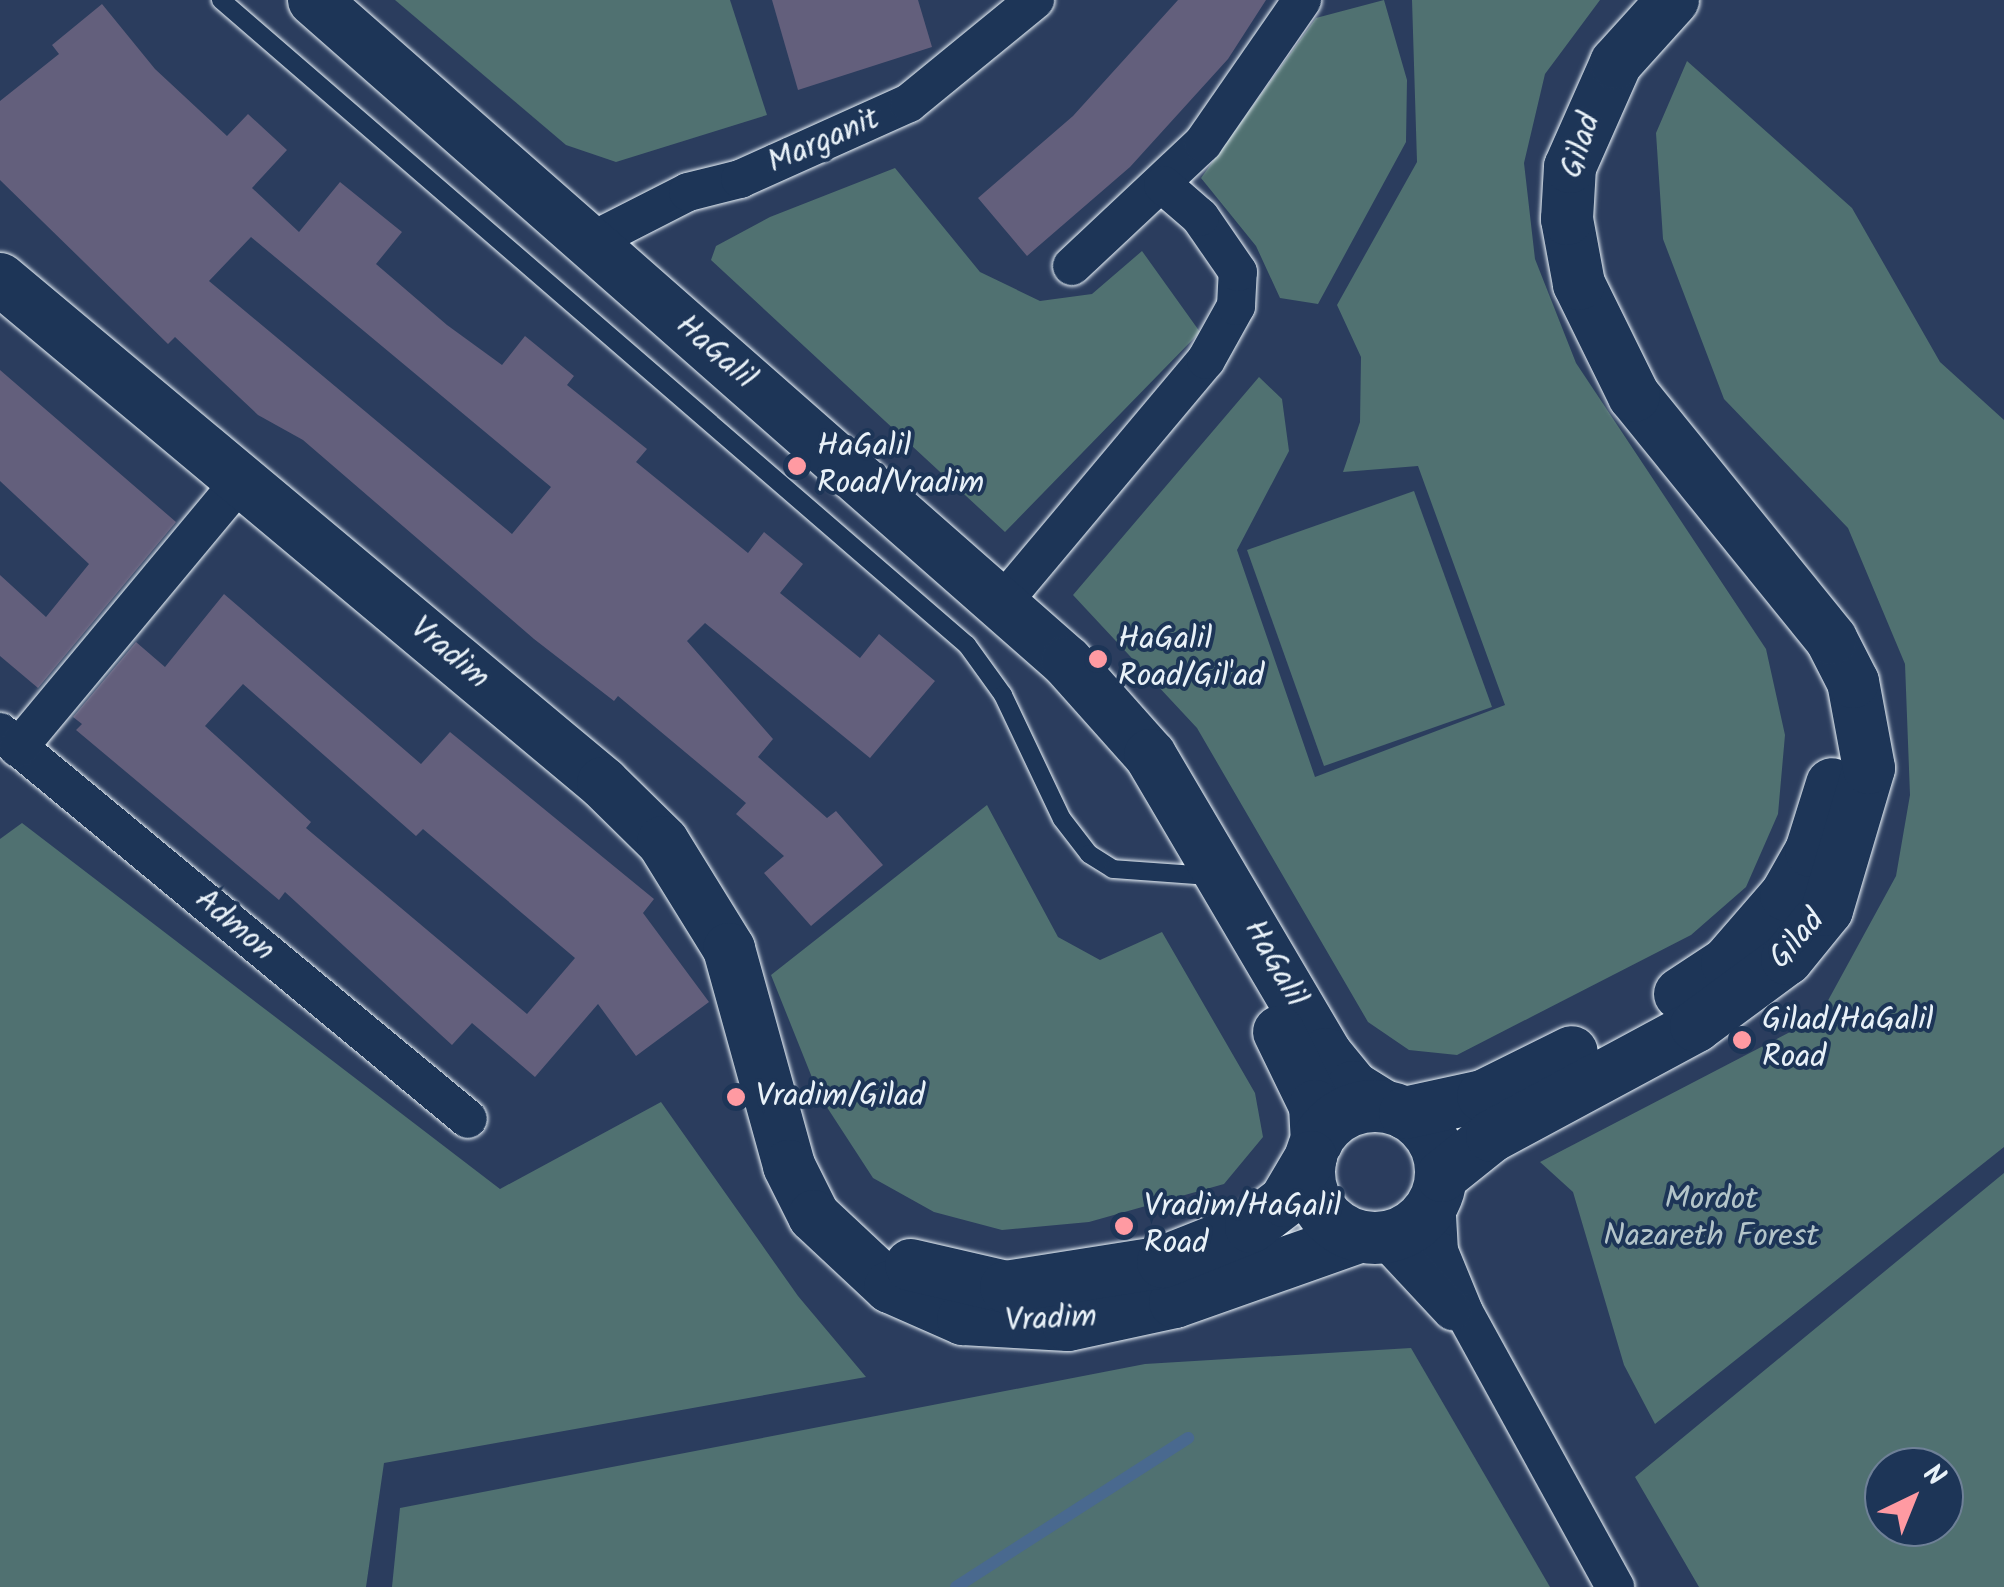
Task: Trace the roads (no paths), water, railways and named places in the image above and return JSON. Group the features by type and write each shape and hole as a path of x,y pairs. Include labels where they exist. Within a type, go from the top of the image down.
{"street":[{"name":"HaGalil","path":"314,0 1002,603 1111,710 1195,826 1326,1054 1394,1110"},
{"name":"Marganit","path":"588,243 688,192 740,179 909,104 1035,0"},
{"path":"1072,266 1163,186 1203,143 1302,0"},
{"name":"Gilad","path":"1439,1187 1492,1136 1748,991 1827,910 1860,814 1868,768 1864,727 1831,639 1634,396 1601,340 1567,219 1570,166 1590,111 1616,63 1673,0"},
{"path":"1002,603 1206,360 1236,306 1238,272 1200,216 1163,186"},
{"name":"Vradim","path":"0,279 603,782 663,842 729,949 778,1114 789,1166 814,1216 890,1287 963,1319 1016,1327 1124,1314 1371,1237"},
{"path":"9,740 240,480"},
{"name":"Gilad","path":"1394,1110 1483,1096 1686,990 1727,963 1786,895 1829,803 1833,716 1822,657 1766,558"},
{"name":"HaGalil","path":"1111,710 1304,1080 1314,1149"},
{"name":"Admon","path":"9,740 468,1119"},
{"path":"1490,1360 1371,1237 1321,1211 1314,1149 1335,1119 1394,1110 1436,1146 1439,1251 1490,1360 1615,1587"},
{"name":"Vradim","path":"778,1114 834,1213 872,1243 954,1281 1006,1287 1116,1273 1218,1243 1285,1201 1314,1149"},
{"path":"1371,1237 1424,1218 1439,1187"}],"lane":[{"path":"221,0 967,645 1003,695 1062,820 1089,854 1112,869 1197,875"}],"waterway":[{"path":"956,1587 1188,1438"}],"place":[{"name":"HaGalil Road/Vradim","path":"797,466"},
{"name":"HaGalil Road/Gil'ad","path":"1098,659"},
{"name":"Gilad/HaGalil Road","path":"1742,1040"},
{"name":"Vradim/Gilad","path":"736,1097"},
{"name":"Vradim/HaGalil Road","path":"1124,1226"}],"park label":[{"name":"Mordot Nazareth Forest","path":"1711,1220"}]}
